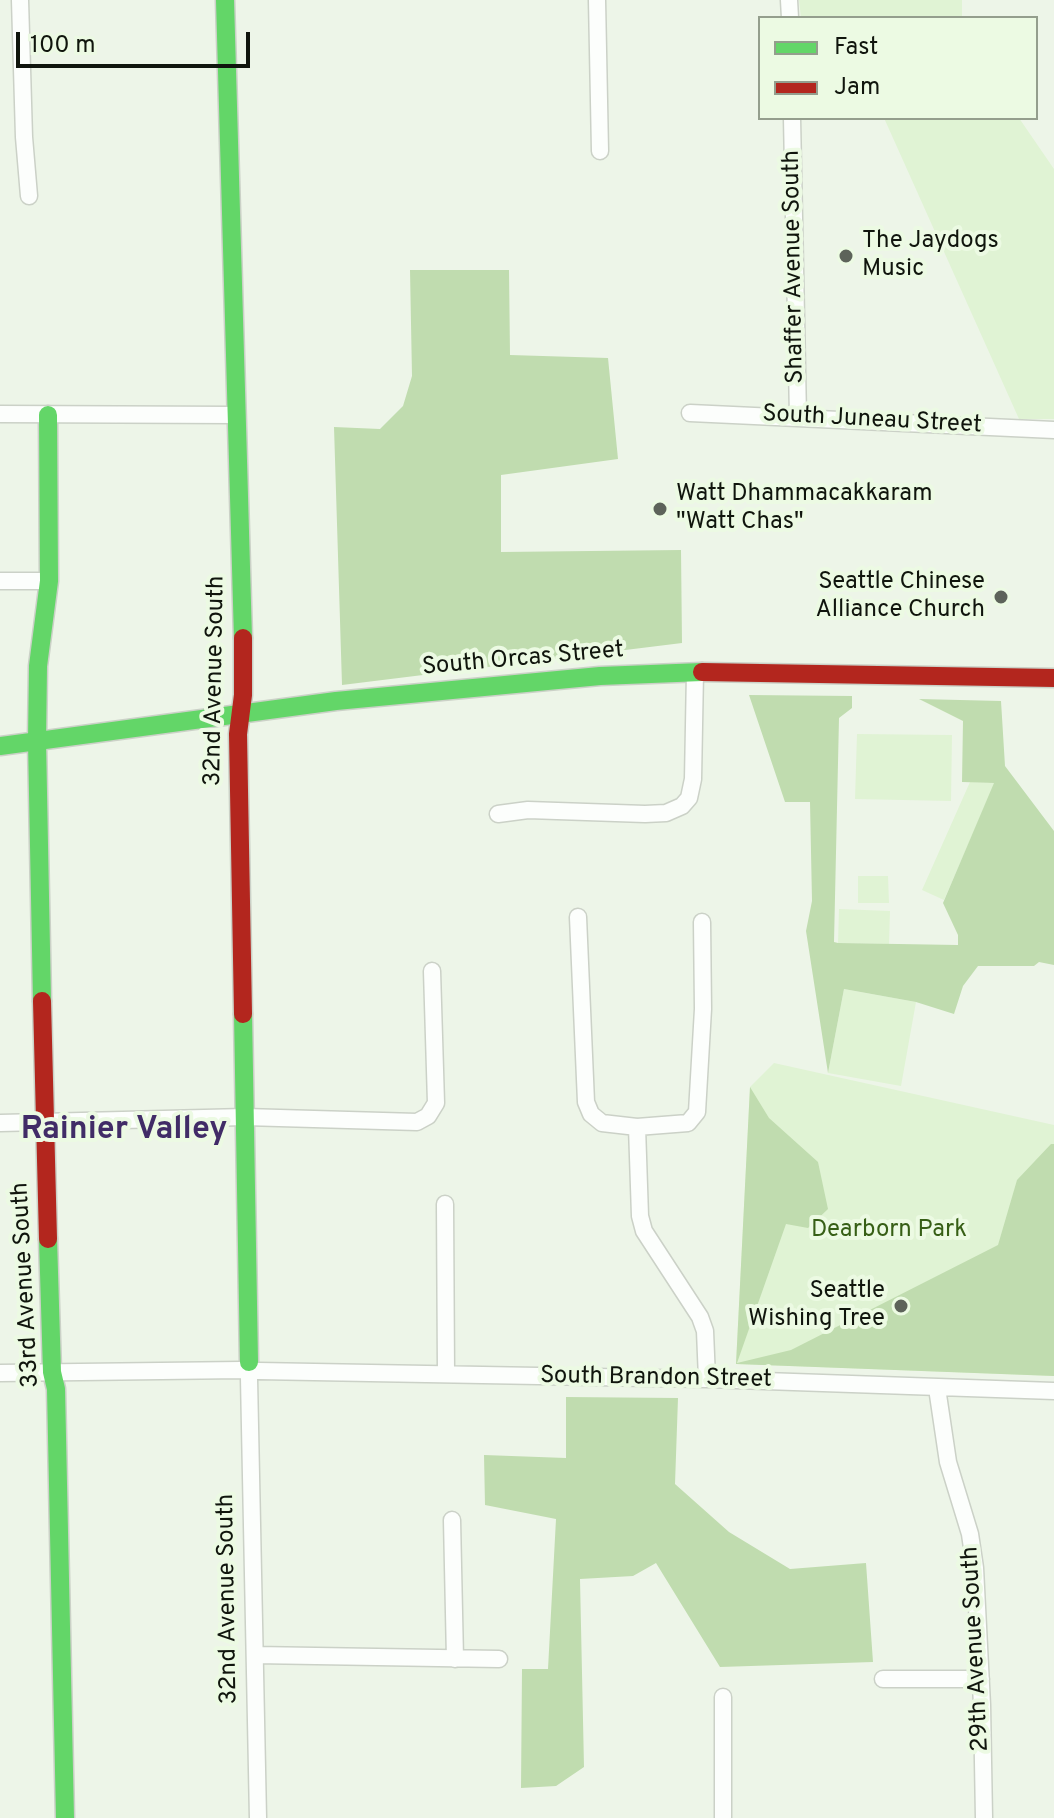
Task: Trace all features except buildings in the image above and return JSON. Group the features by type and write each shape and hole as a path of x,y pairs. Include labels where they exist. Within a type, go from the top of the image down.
{"street":[{"path":"20,0 29,196"},
{"name":"32nd Avenue South","path":"225,0 243,625 243,695 239,714 258,1818"},
{"path":"597,0 600,151"},
{"name":"Shaffer Avenue South","path":"792,120 798,417"},
{"name":"South Juneau Street","path":"690,413 1054,430"},
{"path":"0,414 236,415"},
{"name":"33rd Avenue South","path":"48,415 49,581 38,666 37,741 44,1122 52,1372 56,1394 65,1818"},
{"path":"0,581 49,581"},
{"path":"498,814 528,810 645,814 666,813 682,806 689,798 693,779 695,672"},
{"name":"South Orcas Street","path":"0,746 336,701 600,676 695,672 1054,678"},
{"path":"578,917 586,1102 591,1114 602,1123 637,1127 688,1123 697,1112 703,1009 702,922"},
{"path":"0,1123 245,1117 417,1122 428,1116 436,1103 432,971"},
{"path":"637,1127 640,1216 644,1231 700,1317 705,1331 707,1379"},
{"path":"445,1204 446,1374"},
{"name":"South Brandon Street","path":"0,1373 249,1370 707,1379 1054,1391"},
{"name":"29th Avenue South","path":"937,1388 948,1462 970,1534 975,1568 984,1818"},
{"path":"452,1520 455,1659"},
{"path":"255,1655 499,1659"},
{"path":"883,1679 981,1679"},
{"path":"723,1697 723,1818"}],"green space":[{"path":"799,0 962,0 962,16 801,16"},
{"path":"885,120 1020,120 1054,169 1054,419 1019,419"},
{"path":"410,270 509,270 510,355 608,358 618,459 501,475 501,552 681,550 682,643 342,685 334,427 380,429 403,406 412,376"},
{"path":"749,695 852,696 852,708 839,718 834,942 838,943 958,945 958,935 943,903 994,783 962,782 963,721 919,699 1001,701 1005,766 1054,831 1054,965 1039,962 1034,966 978,966 963,986 954,1014 916,1002 844,989 828,1073 806,931 812,901 810,802 785,802"},
{"path":"857,734 952,735 951,801 855,799"},
{"path":"970,782 995,783 944,900 922,890"},
{"path":"858,876 888,876 889,903 858,903"},
{"path":"839,909 890,911 889,944 838,943"},
{"path":"844,989 916,1002 901,1086 828,1073"},
{"name":"Dearborn Park","path":"774,1063 1054,1125 1054,1376 736,1364 750,1087"},
{"path":"750,1087 769,1118 818,1162 828,1209 808,1228 786,1224 737,1363 791,1350 998,1245 1017,1180 1054,1144 1054,1376 736,1364"},
{"path":"566,1397 678,1398 675,1484 729,1532 790,1569 866,1563 873,1662 720,1667 656,1563 633,1576 580,1579 584,1767 556,1786 521,1788 522,1669 548,1669 556,1519 485,1505 484,1455 566,1458"}],"traffic: fast":[{"path":"225,0 243,638"},
{"path":"42,1001 37,741 38,666 49,581 48,415"},
{"path":"0,746 336,701 600,676 702,672"},
{"path":"243,1014 249,1362"},
{"path":"48,1239 52,1372 56,1389 65,1818"}],"traffic: jam":[{"path":"243,638 243,695 238,734 243,1014"},
{"path":"702,672 1054,678"},
{"path":"42,1001 48,1239"}],"place":[{"name":"The Jaydogs Music","path":"846,256"},
{"name":"Watt Dhammacakkaram \"Watt Chas\"","path":"660,509"},
{"name":"Seattle Chinese Alliance Church","path":"1001,597"},
{"name":"Seattle Wishing Tree","path":"901,1306"}],"district":[{"name":"Rainier Valley","path":"124,1132"}]}
